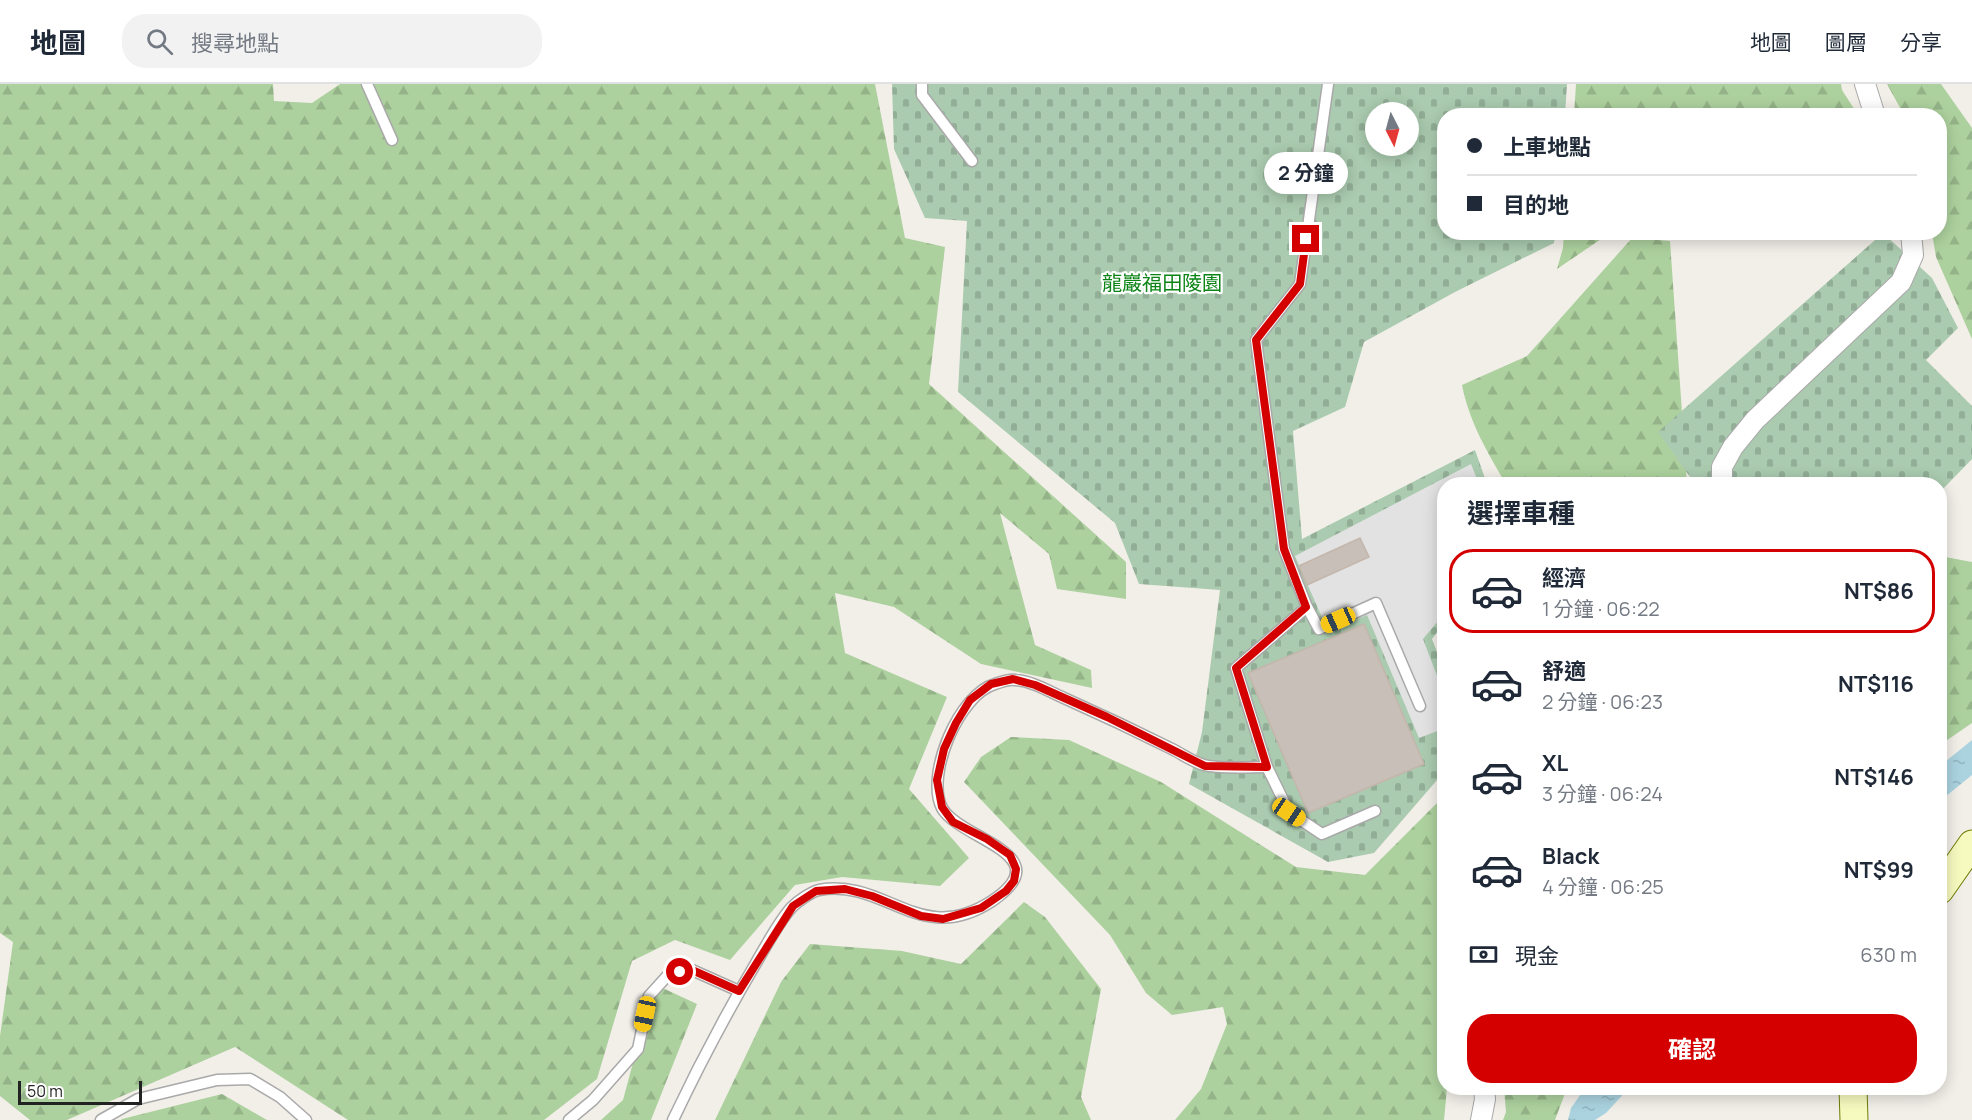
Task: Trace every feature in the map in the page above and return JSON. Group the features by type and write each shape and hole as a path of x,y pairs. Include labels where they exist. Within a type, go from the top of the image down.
{"street":[{"path":"1865,84 1872,108"},
{"path":"1722,477 1722,467 1733,447 1755,420 1901,282 1913,255 1912,240"},
{"path":"1947,880 1972,844"},
{"path":"1481,1120 1485,1095"},
{"path":"1853,1095 1854,1120"}],"lane":[{"path":"367,84 392,140"},
{"path":"921,84 922,95 972,161"},
{"path":"1328,84 1300,284 1256,340 1284,549 1306,607 1319,628 1376,603 1420,705"},
{"path":"1306,607 1236,668 1267,767 1289,812 1322,834 1375,811"},
{"path":"673,1120 739,991 793,906 816,891 845,889 872,896 921,916 943,919 981,908 1006,891 1014,881 1016,869 1010,855 987,839 953,822 942,807 937,780 944,749 956,723 970,700 991,684 1013,679 1035,685 1107,717 1205,766 1267,767"},
{"path":"568,1120 593,1100 638,1049 649,996 668,975 692,970 739,991"},
{"path":"101,1120 138,1099 217,1080 250,1079 280,1097 306,1120"}],"green space":[{"path":"0,84 273,84 274,101 312,103 340,84 875,84 905,238 945,247 929,384 1126,562 1126,599 1057,589 1049,554 1000,513 1035,645 1091,670 1092,688 981,664 894,607 835,593 845,653 947,697 909,789 969,858 940,886 842,877 795,885 730,960 675,940 632,961 597,1079 544,1120 348,1120 235,1047 67,1120 30,1120 0,1096 0,1036 13,942 0,933"},
{"name":"龍巖福田陵園","path":"892,84 1567,84 1565,108 1437,108 1437,240 1554,240 1554,243 1455,292 1364,342 1345,407 1293,431 1302,539 1475,450 1485,477 1437,477 1437,632 1432,639 1437,652 1437,780 1374,853 1328,862 1189,784 1202,732 1220,590 1139,584 1115,523 958,392 967,221 925,218 894,149"},
{"path":"1576,84 1841,84 1842,90 1854,108 1574,108"},
{"path":"1887,84 1941,84 1972,128 1972,339 1936,257 1933,240 1947,240 1947,108 1900,108"},
{"path":"1564,240 1600,240 1557,269"},
{"path":"1630,240 1670,241 1687,477 1502,477 1474,424 1462,385 1527,356"},
{"path":"1875,240 1891,240 1932,278 1958,328 1926,360 1972,406 1972,459 1947,485 1947,477 1690,477 1658,432"},
{"path":"1947,557 1972,562 1972,723 1947,740"},
{"path":"1011,737 1069,740 1161,782 1296,867 1365,875 1437,803 1437,1095 1446,1095 1444,1120 1175,1120 1201,1089 1227,1024 1223,1007 1172,1015 1146,993 1110,935 964,782 981,757"},
{"path":"1024,902 1045,917 1101,989 1081,1097 1091,1120 715,1120 781,982 810,944 902,951 961,964"},
{"path":"654,984 697,1004 651,1120 601,1120 623,1100"},
{"path":"222,1094 267,1120 121,1120 122,1119"},
{"path":"1505,1095 1564,1095 1555,1120 1503,1120 1506,1112"}],"shaded area":[{"path":"1471,464 1476,477 1446,477"},
{"path":"1437,482 1437,622 1423,639 1437,676 1437,731 1419,738 1367,615 1328,631 1295,556"}],"water":[{"path":"1972,740 1972,775 1947,795 1947,760"},
{"path":"1580,1095 1623,1095 1606,1113 1595,1120 1568,1120 1571,1108"}],"building":[{"path":"1360,538 1369,557 1307,585 1299,566"},
{"path":"1364,624 1424,764 1308,813 1248,673"}],"route":[{"path":"680,972 692,970 739,991 793,906 816,891 845,889 872,896 921,916 943,919 981,908 1006,891 1014,881 1016,869 1010,855 987,839 953,822 942,807 937,780 944,749 956,723 970,700 991,684 1013,679 1035,685 1107,717 1205,766 1267,767 1236,668 1306,607 1284,549 1256,340 1300,284 1306,239"}]}
